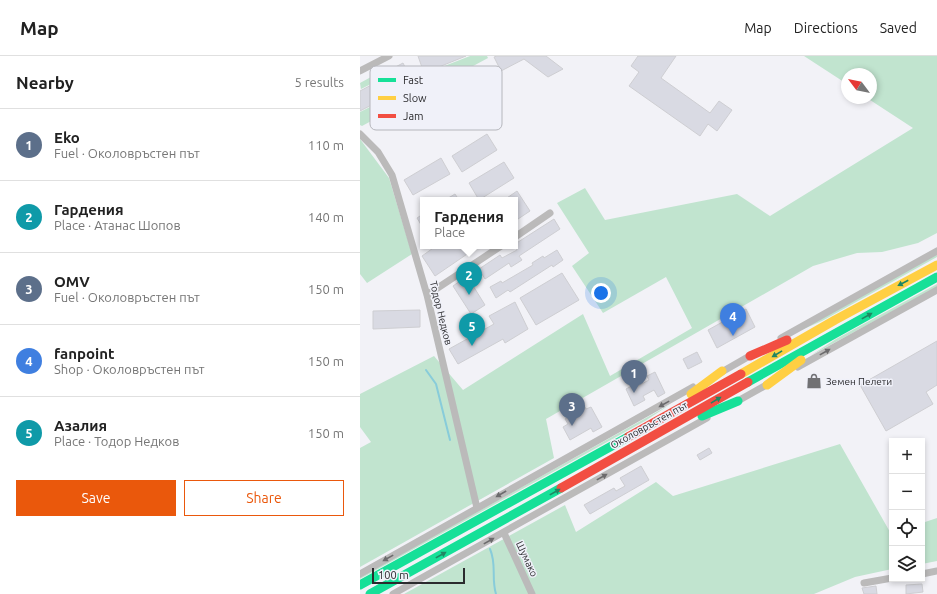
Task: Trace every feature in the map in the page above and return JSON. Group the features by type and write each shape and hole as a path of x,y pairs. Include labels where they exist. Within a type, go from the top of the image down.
{"highway":[{"name":"Околовръстен път","path":"360,585 758,365 834,320 937,265"},
{"name":"Околовръстен път","path":"370,594 656,436 732,391 937,277"},
{"path":"750,356 834,320"},
{"path":"767,385 854,323"},
{"path":"643,428 722,371"},
{"path":"656,436 738,401"}],"street":[{"path":"360,71 389,56"},
{"name":"Тодор Недков","path":"360,134 378,152 392,175 426,295 477,508"},
{"path":"518,235 550,212"},
{"path":"426,295 496,249"},
{"path":"360,574 937,251"},
{"path":"393,594 937,290"},
{"name":"Шумако","path":"504,533 532,594"},
{"path":"925,574 937,572"},
{"path":"864,583 889,579"}],"green space":[{"path":"470,56 487,56 488,58 473,66 444,66"},
{"path":"804,56 937,56 937,233 918,243 882,252 857,253 813,266 546,419 554,458 360,567 360,448 371,442 360,427 360,394 434,356 463,390 583,314 610,376 692,328 666,277 603,313 572,266 589,253 557,203 585,188 605,220 737,194 770,216 913,128 876,104 877,68 841,68 841,80"},
{"path":"370,78 370,84 361,89 360,83"},
{"path":"370,107 370,122 362,126 360,125 360,112"},
{"path":"360,139 389,178 412,254 367,283 360,274"},
{"path":"937,254 937,257 822,321 799,331"},
{"path":"937,284 937,287 810,356 836,339"},
{"path":"671,404 645,421 360,579 360,577"},
{"path":"840,444 889,530 889,570 855,577 814,594 404,594 565,505 576,532 656,482 673,496"},
{"path":"937,518 937,561 925,563 925,546 925,522"}],"building":[{"path":"418,56 466,56 441,66 422,66"},
{"path":"546,56 563,69 548,77 524,59 502,70 502,66 498,66 494,57"},
{"path":"638,56 676,56 661,78 710,113 719,101 732,110 717,131 708,124 700,136 629,86 639,72 631,66"},
{"path":"403,63 404,66 397,66"},
{"path":"370,86 370,106 360,111 360,91"},
{"path":"487,134 497,150 462,172 452,156"},
{"path":"441,158 450,174 413,195 404,180"},
{"path":"504,162 514,178 484,197 477,197 469,183"},
{"path":"517,191 530,211 518,219 518,197 508,197"},
{"path":"455,194 457,197 450,197"},
{"path":"420,216 420,223 417,218"},
{"path":"554,219 560,229 519,256 522,260 511,267 509,263 485,279 479,269 500,255 502,258 517,250 518,242"},
{"path":"432,249 475,249 435,276 422,256"},
{"path":"557,250 563,260 553,267 552,265 510,292 508,290 496,298 490,287 501,281 502,283 533,265 532,263 543,256 544,258"},
{"path":"562,273 579,300 536,325 520,298"},
{"path":"467,276 485,305 471,314 453,286"},
{"path":"515,302 528,329 505,343 503,339 458,364 449,349 494,324 489,316"},
{"path":"746,309 755,327 717,348 708,330"},
{"path":"420,310 420,327 373,329 373,311"},
{"path":"937,341 937,385 926,392 933,404 886,431 860,385"},
{"path":"697,352 702,362 688,369 683,359"},
{"path":"655,372 665,393 658,397 654,390 643,396 645,400 634,406 626,389 637,383 638,386 649,380 647,376"},
{"path":"816,377 819,381 810,386 808,381"},
{"path":"582,402 586,409 591,407 602,427 593,432 591,428 570,440 563,427 568,424 565,419 577,412 574,407"},
{"path":"709,448 712,453 700,460 697,455"},
{"path":"641,466 649,480 590,514 584,505 614,488 616,491 625,486 620,478"},
{"path":"922,584 923,592 906,594 906,585"},
{"path":"876,586 877,594 864,594 862,588"}],"waterway":[{"path":"426,370 436,384 450,440"},
{"path":"490,549 493,561 496,594"}],"traffic: fast":[{"path":"748,382 937,277"},
{"path":"702,416 738,401"},
{"path":"360,585 628,437"},
{"path":"370,594 561,488"}],"traffic: slow":[{"path":"741,374 835,320 937,265"},
{"path":"767,385 801,360"},
{"path":"691,394 722,371"}],"traffic: jam":[{"path":"750,356 787,340"},
{"path":"628,437 741,374"},
{"path":"561,488 748,382"}],"place":[{"name":"Гардения","path":"469,295"},
{"name":"fanpoint","path":"733,336"},
{"name":"Азалия","path":"472,346"},
{"name":"Земен Пелети","path":"814,381"},
{"name":"Eko","path":"634,393"},
{"name":"OMV","path":"572,426"}]}
